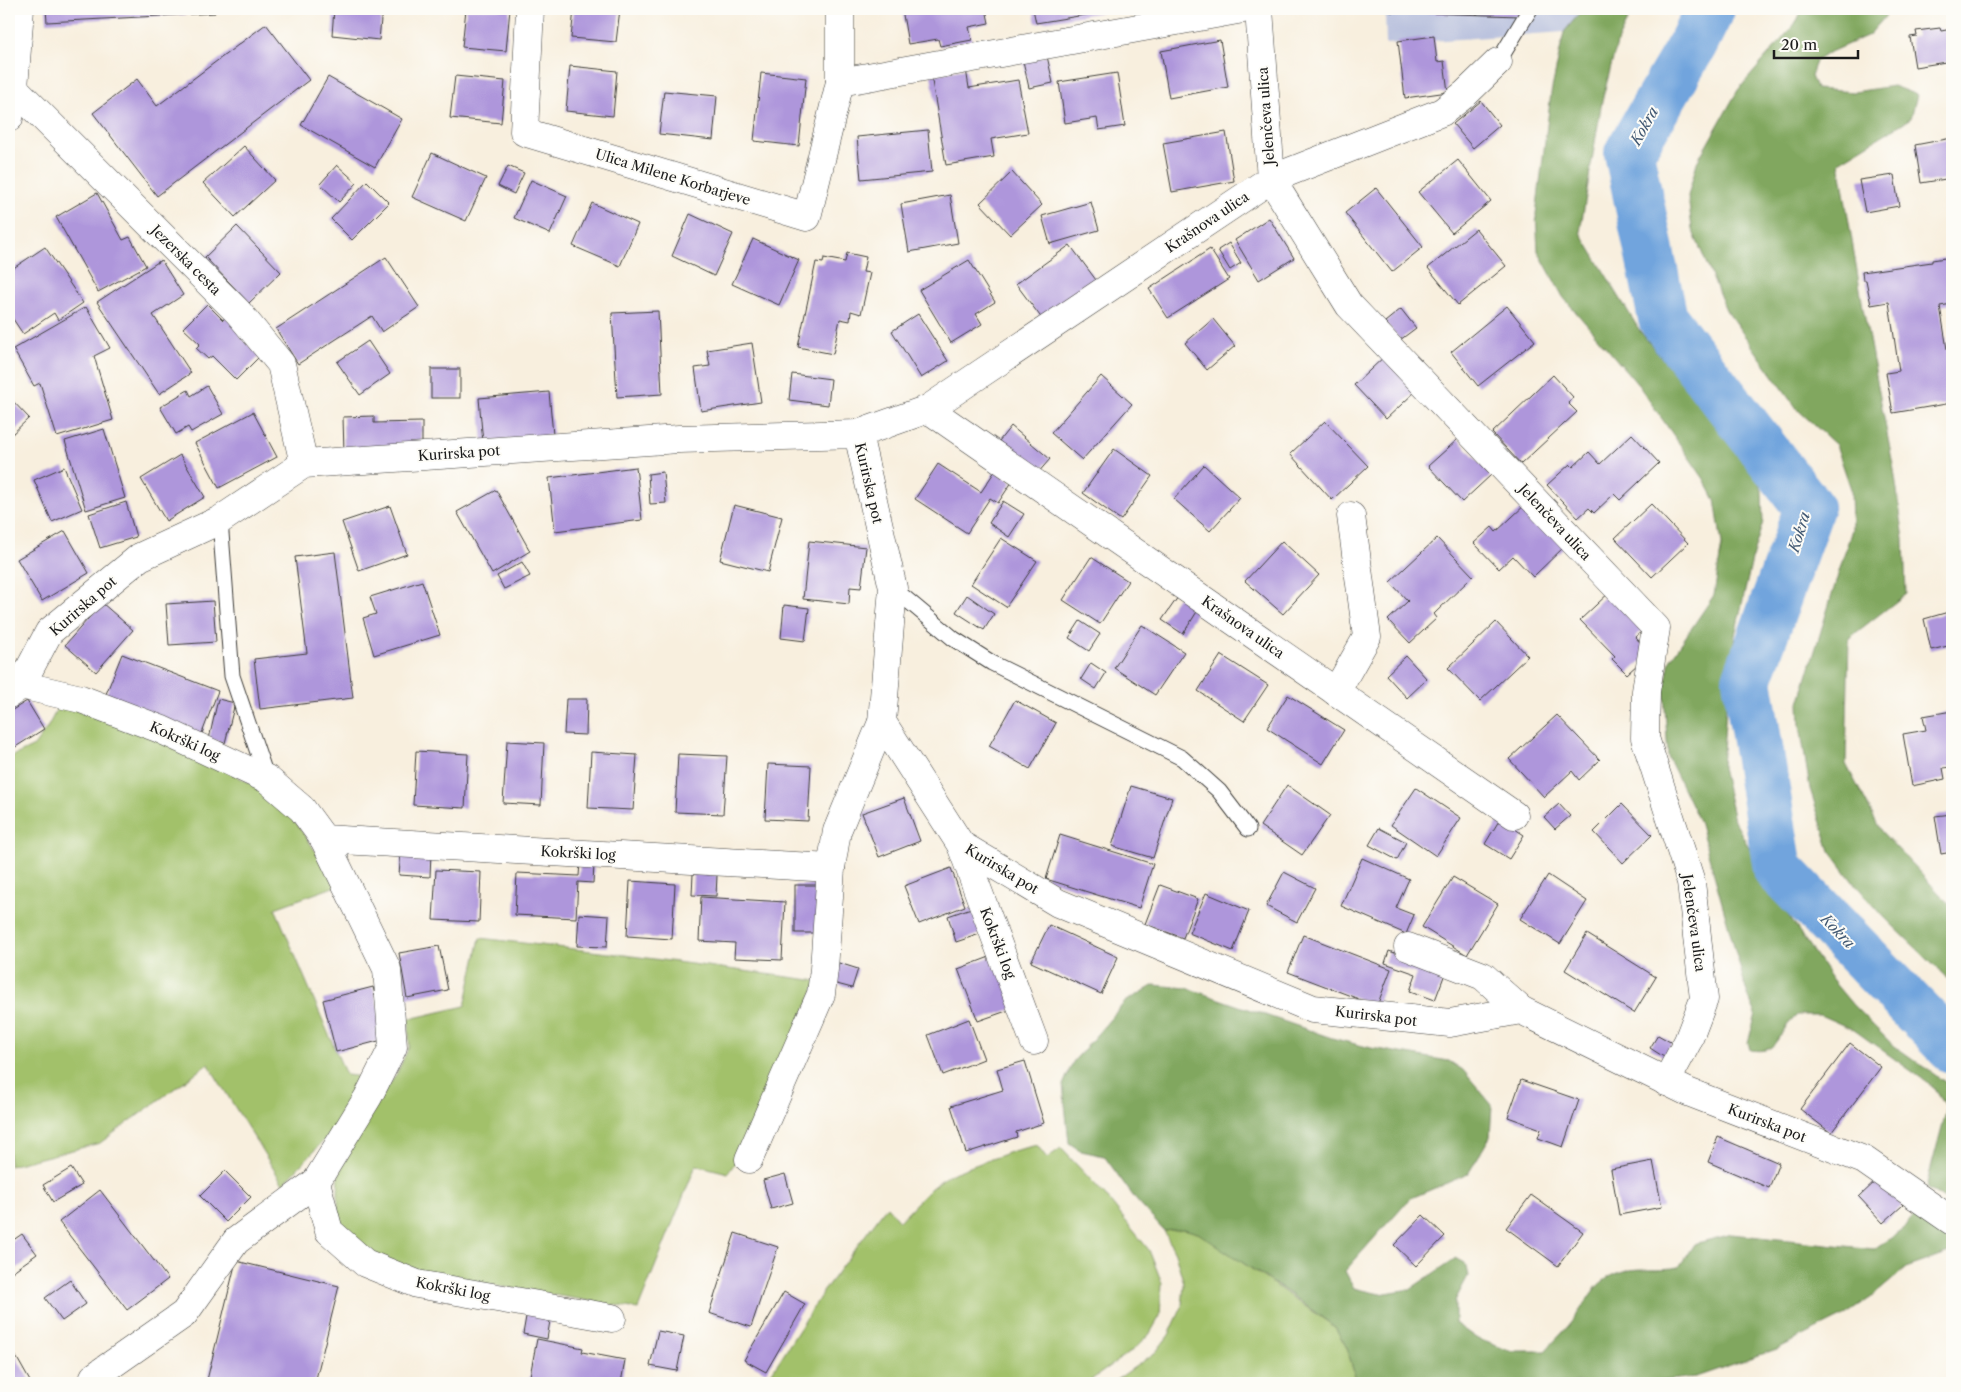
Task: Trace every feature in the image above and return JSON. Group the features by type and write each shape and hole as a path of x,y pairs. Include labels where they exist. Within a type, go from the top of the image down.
{"street":[{"path":"9,118 14,88 20,9"},
{"name":"Ulica Milene Korbarjeve","path":"530,9 524,132 807,217 840,82 840,9"},
{"path":"840,82 1243,9"},
{"name":"Jelenčeva ulica","path":"1259,9 1270,179 1349,305 1656,628 1646,691 1645,738 1691,882 1704,999 1688,1041 1666,1082"},
{"name":"Krašnova ulica","path":"858,434 928,409 1270,179 1442,112 1465,94 1498,62"},
{"name":"Jezerska cesta","path":"14,88 238,312 281,364 304,464"},
{"name":"Krašnova ulica","path":"928,409 1514,815"},
{"name":"Kurirska pot","path":"15,689 49,632 140,557 220,520 304,464 679,439 858,434 893,588 882,722 961,845 1058,903 1314,1009 1450,1023 1521,1010"},
{"path":"1336,692 1367,636 1351,516"},
{"name":"Kokrški log","path":"15,689 81,699 160,729 267,779 302,809 324,838 387,969 393,1047 368,1097 316,1182 236,1241 184,1314 94,1377"},
{"path":"749,1159 821,994 831,868 837,831 882,722"},
{"name":"Kokrški log","path":"324,838 831,868"},
{"name":"Kokrški log","path":"961,845 1034,1041"},
{"name":"Kurirska pot","path":"1408,947 1483,976 1521,1010 1666,1082 1781,1129 1864,1160 1952,1221"},
{"name":"Kokrški log","path":"316,1182 329,1231 364,1263 417,1284 612,1318"}],"lane":[{"path":"1498,62 1530,9"},
{"path":"220,520 232,676 267,779"},
{"path":"893,588 954,639 992,663 1182,758 1219,791 1248,829"}],"shaded area":[{"path":"1385,9 1583,9 1564,32 1386,44"}],"green space":[{"path":"1583,9 1633,9 1618,40 1602,101 1580,232 1640,331 1750,466 1762,490 1763,522 1754,551 1735,635 1726,707 1722,768 1734,820 1776,897 1832,980 1852,1004 1892,1044 1952,1087 1952,1204 1926,1187 1947,1108 1935,1088 1854,1030 1820,1015 1797,1015 1771,1047 1757,1051 1750,1050 1748,1042 1756,1014 1748,996 1699,821 1668,757 1664,691 1670,660 1714,595 1722,544 1715,500 1704,479 1639,386 1563,297 1538,251 1536,214 1551,93 1564,32"},
{"path":"1804,9 1892,9 1869,35 1828,53 1816,61 1811,76 1816,89 1854,92 1893,86 1917,95 1911,118 1839,162 1864,313 1894,470 1904,539 1906,594 1849,638 1846,764 1881,831 1952,907 1952,983 1885,918 1853,882 1830,851 1810,789 1800,726 1799,703 1852,529 1851,489 1836,445 1798,410 1726,310 1692,229 1688,196 1697,162 1738,90 1794,25"},
{"path":"62,700 159,736 279,798 339,885 275,908 346,1075 356,1076 365,1089 342,1121 283,1184 208,1064 100,1143 9,1166 9,758 34,746 47,728"},
{"path":"480,938 818,981 741,1154 728,1173 696,1165 638,1309 402,1270 385,1262 344,1230 338,1212 339,1173 359,1132 397,1073 409,1047 409,1019 465,1006"},
{"path":"1154,985 1187,988 1332,1038 1371,1048 1449,1061 1463,1070 1492,1105 1490,1137 1468,1174 1409,1199 1345,1271 1354,1288 1380,1294 1410,1289 1456,1258 1465,1263 1468,1276 1455,1301 1455,1323 1476,1338 1510,1351 1545,1351 1571,1323 1594,1290 1610,1277 1625,1271 1679,1267 1694,1244 1731,1234 1874,1249 1905,1227 1917,1213 1952,1239 1952,1252 1906,1268 1872,1297 1842,1317 1777,1349 1696,1377 1641,1383 1357,1383 1347,1348 1335,1327 1293,1296 1198,1233 1184,1229 1164,1231 1136,1200 1104,1156 1081,1151 1069,1143 1063,1085 1073,1062 1125,1002"},
{"path":"1037,1145 1047,1158 1061,1148 1104,1194 1149,1250 1162,1283 1160,1316 1149,1335 1134,1349 1087,1383 765,1383 825,1289 887,1206 899,1221 930,1189 948,1175 1013,1151"},
{"path":"1184,1229 1207,1238 1335,1327 1347,1348 1357,1383 1112,1383 1156,1352 1169,1335 1182,1307 1184,1284 1175,1253 1164,1231"}],"building":[{"path":"46,9 214,9 215,13 47,22"},
{"path":"334,9 382,9 379,40 332,35"},
{"path":"466,9 510,9 506,51 462,47"},
{"path":"574,9 620,9 616,42 571,38"},
{"path":"902,9 986,9 989,23 969,27 972,40 940,46 938,39 908,44"},
{"path":"1033,9 1103,9 1103,12 1036,23"},
{"path":"1391,9 1520,9 1520,16 1391,12"},
{"path":"266,24 309,80 157,196 93,113 137,79 157,106"},
{"path":"1940,28 1941,31 1952,29 1952,61 1915,67 1910,37 1917,36 1916,31"},
{"path":"1434,36 1437,62 1444,61 1448,92 1405,98 1398,41"},
{"path":"1220,40 1228,87 1169,98 1161,51"},
{"path":"1047,56 1053,83 1029,88 1023,61"},
{"path":"570,66 617,71 613,116 566,111"},
{"path":"966,69 969,88 1018,80 1028,133 991,139 994,157 946,165 931,75"},
{"path":"761,73 806,78 799,146 754,141"},
{"path":"1117,73 1125,126 1099,130 1097,118 1065,123 1059,82"},
{"path":"455,76 505,81 501,123 450,118"},
{"path":"328,77 402,119 375,167 301,125"},
{"path":"664,91 717,96 713,140 659,134"},
{"path":"1481,101 1500,125 1473,148 1453,124"},
{"path":"928,130 932,172 861,179 857,137"},
{"path":"1226,132 1234,181 1172,192 1163,143"},
{"path":"1952,138 1952,178 1921,183 1915,145"},
{"path":"244,146 275,180 235,217 203,183"},
{"path":"432,153 486,178 466,221 412,197"},
{"path":"1458,160 1491,201 1452,233 1418,192"},
{"path":"337,165 357,183 339,202 320,184"},
{"path":"508,166 524,173 514,194 498,186"},
{"path":"1012,172 1042,205 1010,235 980,203"},
{"path":"1894,175 1899,206 1865,212 1859,180"},
{"path":"531,180 567,196 550,234 514,218"},
{"path":"367,181 389,203 352,240 331,219"},
{"path":"1376,188 1423,247 1392,272 1345,213"},
{"path":"97,193 123,240 130,237 146,266 98,292 56,217"},
{"path":"950,195 958,243 909,252 901,204"},
{"path":"1091,202 1099,230 1050,244 1042,216"},
{"path":"592,203 638,224 620,266 573,246"},
{"path":"690,214 733,234 714,276 672,256"},
{"path":"1269,218 1294,258 1259,280 1235,240"},
{"path":"237,226 281,272 249,303 205,257"},
{"path":"1476,229 1506,266 1458,305 1428,268"},
{"path":"753,239 799,260 779,305 732,284"},
{"path":"1229,243 1241,263 1230,270 1218,250"},
{"path":"1070,245 1096,280 1043,320 1016,284"},
{"path":"45,247 83,303 58,320 54,313 23,334 9,313 9,294 13,291 9,285 9,271"},
{"path":"1210,249 1229,279 1168,318 1149,289"},
{"path":"847,253 866,257 863,272 870,273 861,314 851,311 850,321 840,319 833,354 798,347 816,262 823,263 824,258 845,262"},
{"path":"386,257 419,307 382,332 372,316 298,364 276,329"},
{"path":"1952,257 1952,304 1940,306 1947,349 1952,348 1952,403 1893,413 1886,373 1899,371 1889,302 1871,305 1866,280 1863,280 1862,272 1932,262 1932,260"},
{"path":"161,260 183,295 153,315 191,373 159,394 97,302"},
{"path":"969,260 995,302 976,314 982,324 951,343 919,290"},
{"path":"207,304 223,320 227,315 244,332 240,336 260,356 236,380 212,356 208,359 196,348 200,344 183,328"},
{"path":"1507,306 1535,341 1478,386 1451,352"},
{"path":"86,307 110,348 94,356 113,420 57,437 40,383 34,386 13,349"},
{"path":"1401,309 1416,328 1400,340 1385,322"},
{"path":"658,311 662,394 617,397 612,313"},
{"path":"918,314 948,361 921,378 892,331"},
{"path":"1213,319 1235,346 1207,370 1185,343"},
{"path":"368,341 390,374 360,395 337,362"},
{"path":"752,343 761,402 701,411 695,368 710,366 707,350"},
{"path":"1386,355 1418,389 1386,419 1354,385"},
{"path":"431,369 460,369 460,398 431,398"},
{"path":"792,374 831,379 828,405 789,400"},
{"path":"1553,375 1573,397 1568,403 1577,412 1521,464 1492,433"},
{"path":"1101,376 1132,404 1082,460 1051,433"},
{"path":"207,386 223,414 191,432 188,427 176,434 160,407 188,390 191,396"},
{"path":"549,392 553,435 483,443 479,398"},
{"path":"9,397 29,418 9,437"},
{"path":"253,412 277,457 219,488 195,443"},
{"path":"374,416 374,423 422,422 422,452 344,453 343,417"},
{"path":"1325,421 1368,466 1332,500 1290,454"},
{"path":"1011,426 1050,459 1037,474 999,441"},
{"path":"104,429 125,498 86,510 65,441"},
{"path":"1632,434 1659,463 1620,500 1614,494 1594,513 1589,508 1578,518 1547,485 1570,464 1573,467 1589,452 1600,464"},
{"path":"1458,439 1491,475 1462,502 1428,466"},
{"path":"1114,449 1152,476 1121,520 1083,493"},
{"path":"180,455 205,497 166,521 141,479"},
{"path":"938,464 981,492 995,471 1012,482 998,503 990,498 967,533 915,499"},
{"path":"1204,465 1240,498 1210,531 1174,499"},
{"path":"64,467 82,509 52,522 34,480"},
{"path":"636,467 642,520 555,531 549,478"},
{"path":"663,472 666,503 650,504 648,474"},
{"path":"496,490 530,551 492,574 457,512"},
{"path":"1003,501 1024,514 1009,537 989,523"},
{"path":"126,502 136,537 100,548 89,514"},
{"path":"1527,503 1566,545 1533,577 1513,556 1499,569 1474,543 1492,527 1496,532"},
{"path":"1651,504 1688,543 1652,577 1615,538"},
{"path":"734,505 782,517 768,572 720,560"},
{"path":"390,506 407,554 359,571 342,522"},
{"path":"65,531 89,573 42,601 17,559"},
{"path":"1001,538 1037,561 1006,607 971,584"},
{"path":"1437,538 1473,576 1434,614 1437,618 1410,643 1388,620 1408,601 1390,582"},
{"path":"809,541 866,547 861,588 850,587 849,604 803,599"},
{"path":"1282,541 1319,575 1283,614 1245,581"},
{"path":"335,552 353,698 260,709 254,659 307,653 295,557"},
{"path":"1091,557 1128,581 1100,624 1063,600"},
{"path":"522,562 530,576 504,589 497,576"},
{"path":"422,581 440,635 374,655 363,618 376,614 370,597"},
{"path":"1612,590 1647,627 1635,637 1650,653 1627,674 1612,659 1615,656 1580,620"},
{"path":"967,595 994,614 984,630 956,612"},
{"path":"1178,597 1198,610 1183,634 1162,620"},
{"path":"213,601 216,642 169,645 166,604"},
{"path":"102,603 133,630 96,672 65,645"},
{"path":"784,605 809,608 805,641 781,638"},
{"path":"1952,611 1952,645 1931,650 1924,619"},
{"path":"1080,621 1100,634 1089,651 1069,638"},
{"path":"1496,622 1528,656 1480,701 1448,668"},
{"path":"1142,625 1184,652 1155,695 1114,668"},
{"path":"122,654 218,691 201,736 104,699"},
{"path":"1221,655 1268,685 1244,721 1198,691"},
{"path":"1406,656 1427,679 1407,698 1386,675"},
{"path":"1091,663 1106,673 1096,689 1081,679"},
{"path":"1288,695 1344,730 1323,764 1267,728"},
{"path":"218,699 235,703 225,743 209,739"},
{"path":"566,699 587,699 586,735 564,734"},
{"path":"1015,700 1056,723 1030,769 989,746"},
{"path":"27,701 44,729 9,751 9,712"},
{"path":"1952,711 1952,767 1943,768 1945,779 1912,786 1903,734 1926,730 1923,716"},
{"path":"1557,715 1600,760 1579,780 1572,771 1544,797 1509,759"},
{"path":"507,741 544,743 541,805 503,803"},
{"path":"416,751 468,754 465,808 413,805"},
{"path":"591,752 637,755 633,810 588,808"},
{"path":"678,754 727,756 723,814 675,812"},
{"path":"768,764 811,766 808,821 765,819"},
{"path":"1287,785 1330,815 1302,855 1260,826"},
{"path":"1131,786 1172,798 1153,858 1112,846"},
{"path":"1416,788 1461,818 1436,856 1391,825"},
{"path":"904,798 920,841 879,857 862,813"},
{"path":"1559,804 1570,816 1555,829 1544,817"},
{"path":"1622,804 1652,835 1623,863 1594,832"},
{"path":"1952,814 1952,852 1941,854 1935,816"},
{"path":"1500,819 1524,835 1509,859 1485,844"},
{"path":"1379,828 1406,842 1397,860 1369,845"},
{"path":"1060,835 1153,864 1139,908 1046,879"},
{"path":"401,851 431,852 430,877 399,875"},
{"path":"1362,858 1409,879 1396,908 1414,915 1406,934 1341,906"},
{"path":"580,863 594,864 593,883 578,882 576,918 515,915 517,873 579,876"},
{"path":"951,868 965,906 919,924 904,886"},
{"path":"436,870 481,872 479,922 433,920"},
{"path":"1284,872 1315,888 1297,922 1266,906"},
{"path":"693,874 717,875 716,896 692,895"},
{"path":"1548,875 1587,901 1560,944 1520,919"},
{"path":"1453,877 1498,904 1467,955 1422,927"},
{"path":"630,881 675,884 672,939 627,936"},
{"path":"795,885 820,885 820,933 795,933"},
{"path":"1160,885 1198,899 1183,938 1145,924"},
{"path":"1206,893 1249,911 1233,951 1189,933"},
{"path":"701,897 785,902 782,960 734,958 735,943 699,941"},
{"path":"974,907 983,933 956,942 948,916"},
{"path":"579,914 609,916 607,947 577,946"},
{"path":"1049,925 1118,957 1101,994 1031,962"},
{"path":"1587,934 1656,977 1634,1013 1565,970"},
{"path":"1303,935 1391,969 1377,1006 1288,972"},
{"path":"439,946 448,990 407,998 399,953"},
{"path":"1389,951 1446,971 1435,1000 1410,991 1416,974 1385,963"},
{"path":"995,955 1015,1008 978,1021 958,969"},
{"path":"839,963 858,969 852,988 833,983"},
{"path":"373,987 386,1039 336,1052 323,1000"},
{"path":"969,1019 984,1059 943,1075 928,1035"},
{"path":"1658,1035 1672,1043 1664,1057 1650,1048"},
{"path":"1850,1043 1881,1067 1831,1133 1800,1109"},
{"path":"1025,1061 1044,1123 1016,1132 1017,1137 966,1153 951,1106 1003,1090 997,1069"},
{"path":"1521,1080 1579,1100 1563,1147 1538,1138 1541,1129 1508,1117"},
{"path":"1718,1137 1779,1163 1769,1188 1708,1162"},
{"path":"1653,1161 1662,1207 1619,1215 1611,1169"},
{"path":"71,1168 82,1185 53,1202 43,1185"},
{"path":"225,1171 251,1197 226,1222 200,1196"},
{"path":"785,1174 793,1203 771,1209 763,1180"},
{"path":"1878,1179 1903,1205 1883,1223 1859,1197"},
{"path":"100,1190 168,1279 127,1310 59,1222"},
{"path":"1531,1195 1583,1232 1558,1266 1506,1228"},
{"path":"1423,1215 1445,1236 1416,1266 1394,1245"},
{"path":"735,1233 778,1247 751,1327 709,1313"},
{"path":"22,1234 37,1254 9,1274 9,1243"},
{"path":"236,1261 339,1286 315,1383 221,1383 207,1380"},
{"path":"70,1280 86,1304 62,1321 45,1298"},
{"path":"784,1292 805,1304 766,1372 744,1360"},
{"path":"527,1311 551,1315 547,1339 523,1334"},
{"path":"658,1331 684,1336 677,1371 650,1366"},
{"path":"537,1339 583,1348 582,1352 625,1360 621,1383 543,1383 529,1381"},
{"path":"9,1344 31,1383 9,1383"}],"waterway":[{"name":"Kokra","path":"1710,9 1692,45 1629,153 1663,319 1809,508 1747,680 1778,869 1952,1048"}]}
